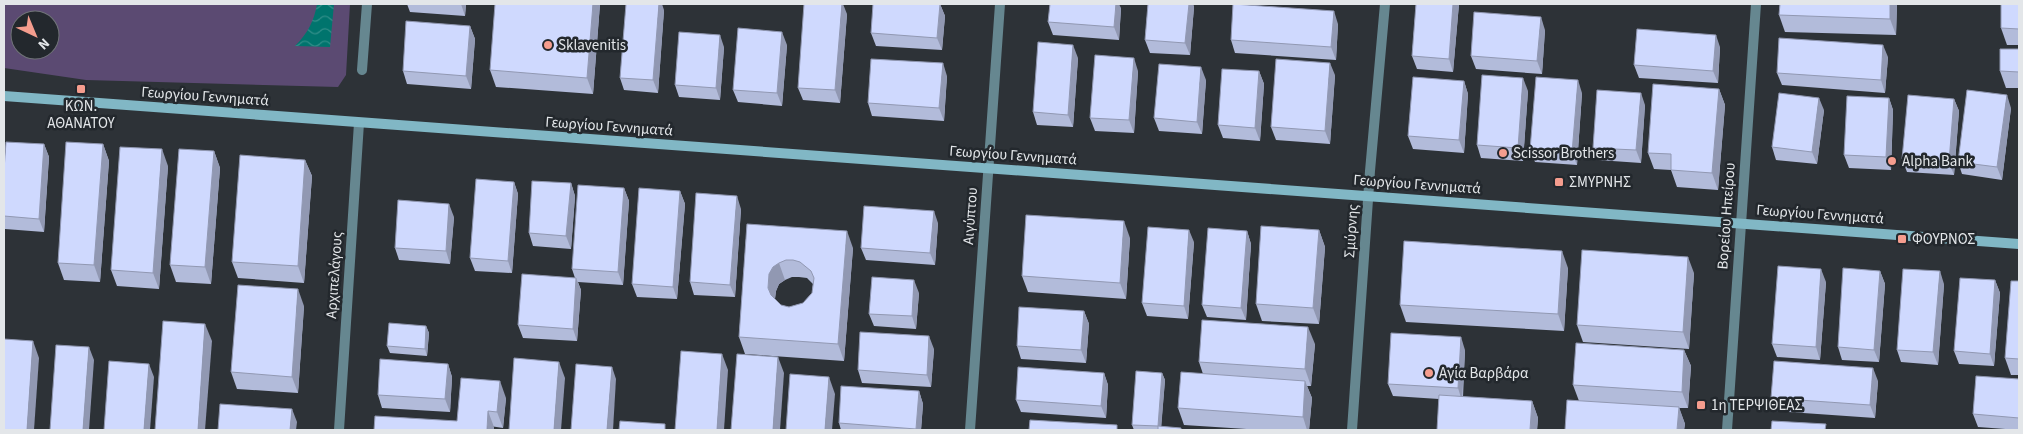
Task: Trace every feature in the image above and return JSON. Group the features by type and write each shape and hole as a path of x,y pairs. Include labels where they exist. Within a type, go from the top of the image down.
{"main road":[{"name":"Γεωργίου Γεννηματά","path":"4,96 2019,244"}],"street":[{"path":"362,70 367,4"},
{"name":"Αιγύπτου","path":"970,430 1000,4"},
{"name":"Σμύρνης","path":"1352,430 1385,4"},
{"name":"Βορείου Ηπείρου","path":"1727,430 1756,4"},
{"name":"Αρχιπελάγους","path":"339,430 359,122"}],"shaded area":[{"path":"4,4 350,4 346,75 338,87 86,80 4,68"}],"water":[{"path":"317,4 334,4 330,47 295,46 310,26"}],"building":[{"name":"Sklavenitis","path":"495,4 593,4 587,78 490,70"},
{"path":"626,4 659,4 653,80 620,78"},
{"path":"804,4 842,4 835,90 798,88"},
{"path":"873,4 940,4 937,38 871,33"},
{"path":"1050,4 1116,4 1114,27 1048,22"},
{"path":"1148,4 1189,4 1185,43 1145,40"},
{"path":"1233,4 1334,11 1331,47 1231,40"},
{"path":"1416,4 1453,4 1449,59 1412,56"},
{"path":"1780,4 1890,4 1890,19 1779,15"},
{"path":"2001,4 2019,4 2019,29 2001,28"},
{"path":"1474,12 1541,17 1537,61 1471,56"},
{"path":"406,21 470,26 466,76 403,71"},
{"path":"738,28 782,32 777,93 733,90"},
{"path":"1637,29 1716,35 1713,71 1634,65"},
{"path":"679,32 720,35 716,88 675,85"},
{"path":"1779,38 1883,45 1881,80 1777,73"},
{"path":"1038,42 1073,45 1068,115 1033,112"},
{"path":"2000,49 2019,49 2019,72 2000,71"},
{"path":"1095,55 1134,58 1129,120 1090,118"},
{"path":"871,59 943,63 939,108 868,103"},
{"path":"1276,59 1330,63 1325,131 1271,127"},
{"path":"1159,64 1201,67 1197,122 1154,118"},
{"path":"1222,69 1259,71 1255,128 1218,125"},
{"path":"1482,75 1523,78 1518,148 1477,145"},
{"path":"1413,77 1464,81 1459,140 1408,136"},
{"path":"1536,77 1578,80 1572,153 1530,150"},
{"path":"1653,84 1719,89 1712,173 1671,170 1671,154 1648,153"},
{"path":"1597,90 1641,93 1636,150 1593,148"},
{"path":"1967,90 2007,95 1997,167 1958,162"},
{"path":"1779,93 1819,98 1812,152 1772,147"},
{"path":"1908,95 1954,99 1949,162 1902,159"},
{"path":"1847,96 1889,98 1886,157 1844,155"},
{"path":"6,142 44,144 39,219 4,216"},
{"path":"66,142 103,144 94,265 58,263"},
{"path":"120,147 162,149 153,273 111,270"},
{"path":"179,149 214,151 205,267 170,265"},
{"path":"240,155 305,160 298,266 232,262"},
{"path":"476,179 514,182 508,261 470,258"},
{"path":"532,181 571,183 566,236 529,233"},
{"path":"578,185 624,188 618,272 572,269"},
{"path":"639,188 680,191 673,287 632,284"},
{"path":"696,193 737,196 730,285 690,282"},
{"path":"398,200 449,204 446,251 395,248"},
{"path":"864,206 934,211 930,253 861,248"},
{"path":"1026,215 1124,221 1120,283 1022,276"},
{"path":"747,224 847,231 838,344 739,337","holes":["793,260 800,262 811,271 814,278 812,293 803,303 789,307 781,305 771,295 768,288 769,274 773,267 779,263"]},
{"path":"1261,226 1319,230 1313,308 1256,304"},
{"path":"1148,227 1189,230 1184,306 1142,303"},
{"path":"1208,228 1247,231 1241,308 1202,305"},
{"path":"1404,241 1562,251 1558,314 1400,305"},
{"path":"1582,250 1688,257 1683,332 1577,325"},
{"path":"1778,266 1821,269 1816,347 1772,344"},
{"path":"1843,268 1880,271 1874,350 1838,347"},
{"path":"1903,269 1940,271 1933,352 1897,350"},
{"path":"522,274 576,278 573,329 518,325"},
{"path":"872,277 914,280 912,316 869,314"},
{"path":"1960,278 1995,280 1990,354 1954,351"},
{"path":"2011,281 2019,281 2019,359 2005,358"},
{"path":"238,285 298,289 292,377 231,372"},
{"path":"1019,307 1084,311 1081,350 1017,346"},
{"path":"1202,320 1308,327 1305,369 1199,362"},
{"path":"163,321 205,324 198,430 155,430"},
{"path":"389,323 426,326 425,349 387,346"},
{"path":"860,332 929,336 927,375 858,370"},
{"name":"Αγία Βαρβάρα","path":"1391,333 1461,337 1458,388 1388,384"},
{"path":"4,339 33,341 27,430 4,430"},
{"path":"1576,343 1684,350 1682,392 1573,385"},
{"path":"56,345 89,347 83,430 50,430"},
{"path":"681,351 722,354 717,430 675,430"},
{"path":"737,354 778,357 773,430 731,430"},
{"path":"514,358 559,362 554,430 509,430"},
{"path":"380,359 448,364 445,399 378,395"},
{"path":"109,361 149,364 144,430 104,430"},
{"path":"1774,361 1873,368 1870,405 1771,398"},
{"path":"576,364 612,367 607,430 571,430"},
{"path":"1018,367 1104,373 1101,406 1016,400"},
{"path":"1136,371 1162,373 1158,426 1132,425"},
{"path":"1181,372 1305,381 1303,417 1178,408"},
{"path":"790,374 829,377 825,430 786,430"},
{"path":"1976,376 2019,379 2019,418 1973,414"},
{"path":"461,378 500,381 497,412 488,411 487,430 374,430 375,416 457,421"},
{"path":"841,386 919,391 916,429 839,423"},
{"path":"1439,395 1532,401 1530,430 1437,430"},
{"path":"1567,400 1679,407 1677,430 1565,430"},
{"path":"220,404 292,409 290,430 218,430"},
{"path":"1030,420 1117,425 1117,430 1029,430"},
{"path":"620,421 665,424 665,430 619,430"},
{"path":"1772,421 1826,424 1825,430 1771,430"},
{"path":"1158,426 1181,428 1181,430 1158,430"}],"place":[{"name":"Sklavenitis","path":"548,45"},
{"name":"ΚΩΝ. ΑΘΑΝΑΤΟΥ","path":"81,89"},
{"name":"Scissor Brothers","path":"1503,153"},
{"name":"Alpha Bank","path":"1892,161"},
{"name":"ΣΜΥΡΝΗΣ","path":"1559,182"},
{"name":"ΦΟΥΡΝΟΣ","path":"1902,239"},
{"name":"Αγία Βαρβάρα","path":"1429,373"},
{"name":"1η ΤΕΡΨΙΘΕΑΣ","path":"1701,405"}]}
